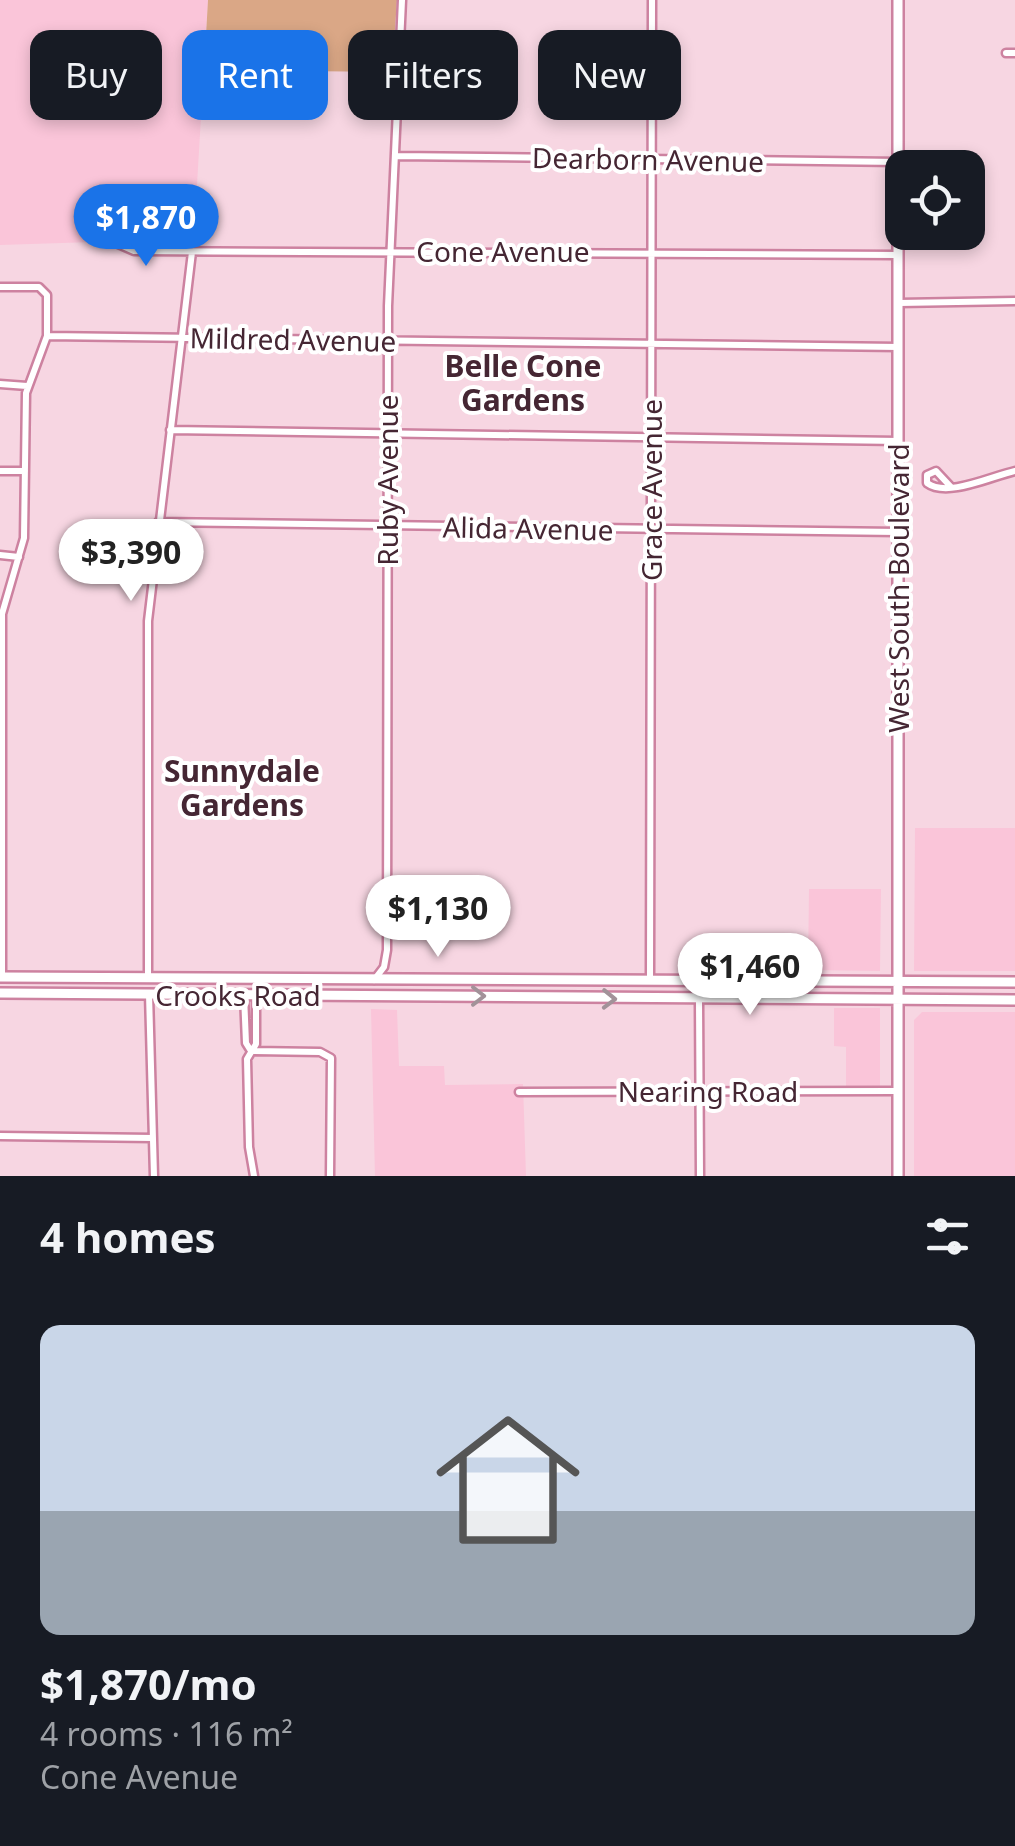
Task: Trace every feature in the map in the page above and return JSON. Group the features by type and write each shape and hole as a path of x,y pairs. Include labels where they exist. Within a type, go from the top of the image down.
{"main road":[{"name":"West South Boulevard","path":"898,0 899,150"},
{"name":"West South Boulevard","path":"898,1176 899,250"},
{"name":"Crooks Road","path":"1,977 1015,982"},
{"path":"0,992 5,985 1,977"},
{"path":"80,994 80,984 89,977"},
{"path":"283,996 293,990 293,979"},
{"path":"384,996 398,980"},
{"path":"647,1000 654,990 650,980"},
{"path":"698,1000 697,987 702,980"},
{"path":"858,998 864,992 864,982"},
{"path":"930,999 929,988 935,982"},
{"name":"Crooks Road","path":"0,992 1015,1000"}],"street":[{"name":"Ruby Avenue","path":"386,960 388,341 402,0"},
{"name":"Grace Avenue","path":"650,980 652,0"},
{"name":"Dearborn Avenue","path":"396,156 885,162"},
{"name":"Cone Avenue","path":"109,240 134,250 192,252 899,255"},
{"path":"148,978 147,646 158,522 192,252"},
{"path":"0,287 44,290 46,336 27,386 24,532 19,557 4,586 1,977"},
{"path":"899,303 1015,301"},
{"name":"Mildred Avenue","path":"46,336 899,347"},
{"path":"0,384 27,386"},
{"path":"170,430 899,441"},
{"path":"0,470 25,471"},
{"path":"950,486 964,486 1015,471"},
{"name":"Alida Avenue","path":"158,522 898,532"},
{"path":"0,555 19,557"},
{"path":"374,980 386,960 398,980"},
{"path":"149,994 154,1176"},
{"path":"250,995 256,1044 246,1059 254,1176"},
{"path":"698,1000 700,1176"},
{"path":"251,1051 320,1052 330,1058 334,1154 330,1176"},
{"name":"Nearing Road","path":"519,1092 898,1090"},
{"path":"0,1136 152,1138"}],"shaded area":[{"path":"0,0 208,0 206,30 182,30 182,120 201,120 196,201 158,201 156,240 0,245"},
{"path":"208,0 397,0 395,30 348,30 348,72 328,71 328,30 206,30"},
{"path":"126,198 138,202 142,214 138,226 126,230 114,226 110,214 114,202"},
{"path":"915,828 1015,828 1015,971 914,971"},
{"path":"809,889 881,889 880,971 808,970"},
{"path":"834,1008 880,1008 880,1086 846,1087 846,1047 834,1046"},
{"path":"371,1009 397,1010 399,1066 444,1066 445,1085 523,1084 526,1176 375,1176"},
{"path":"922,1012 1015,1012 1015,1176 914,1176 914,1020"}],"district":[{"name":"Belle Cone Gardens","path":"523,382"},
{"name":"Sunnydale Gardens","path":"242,787"}]}
